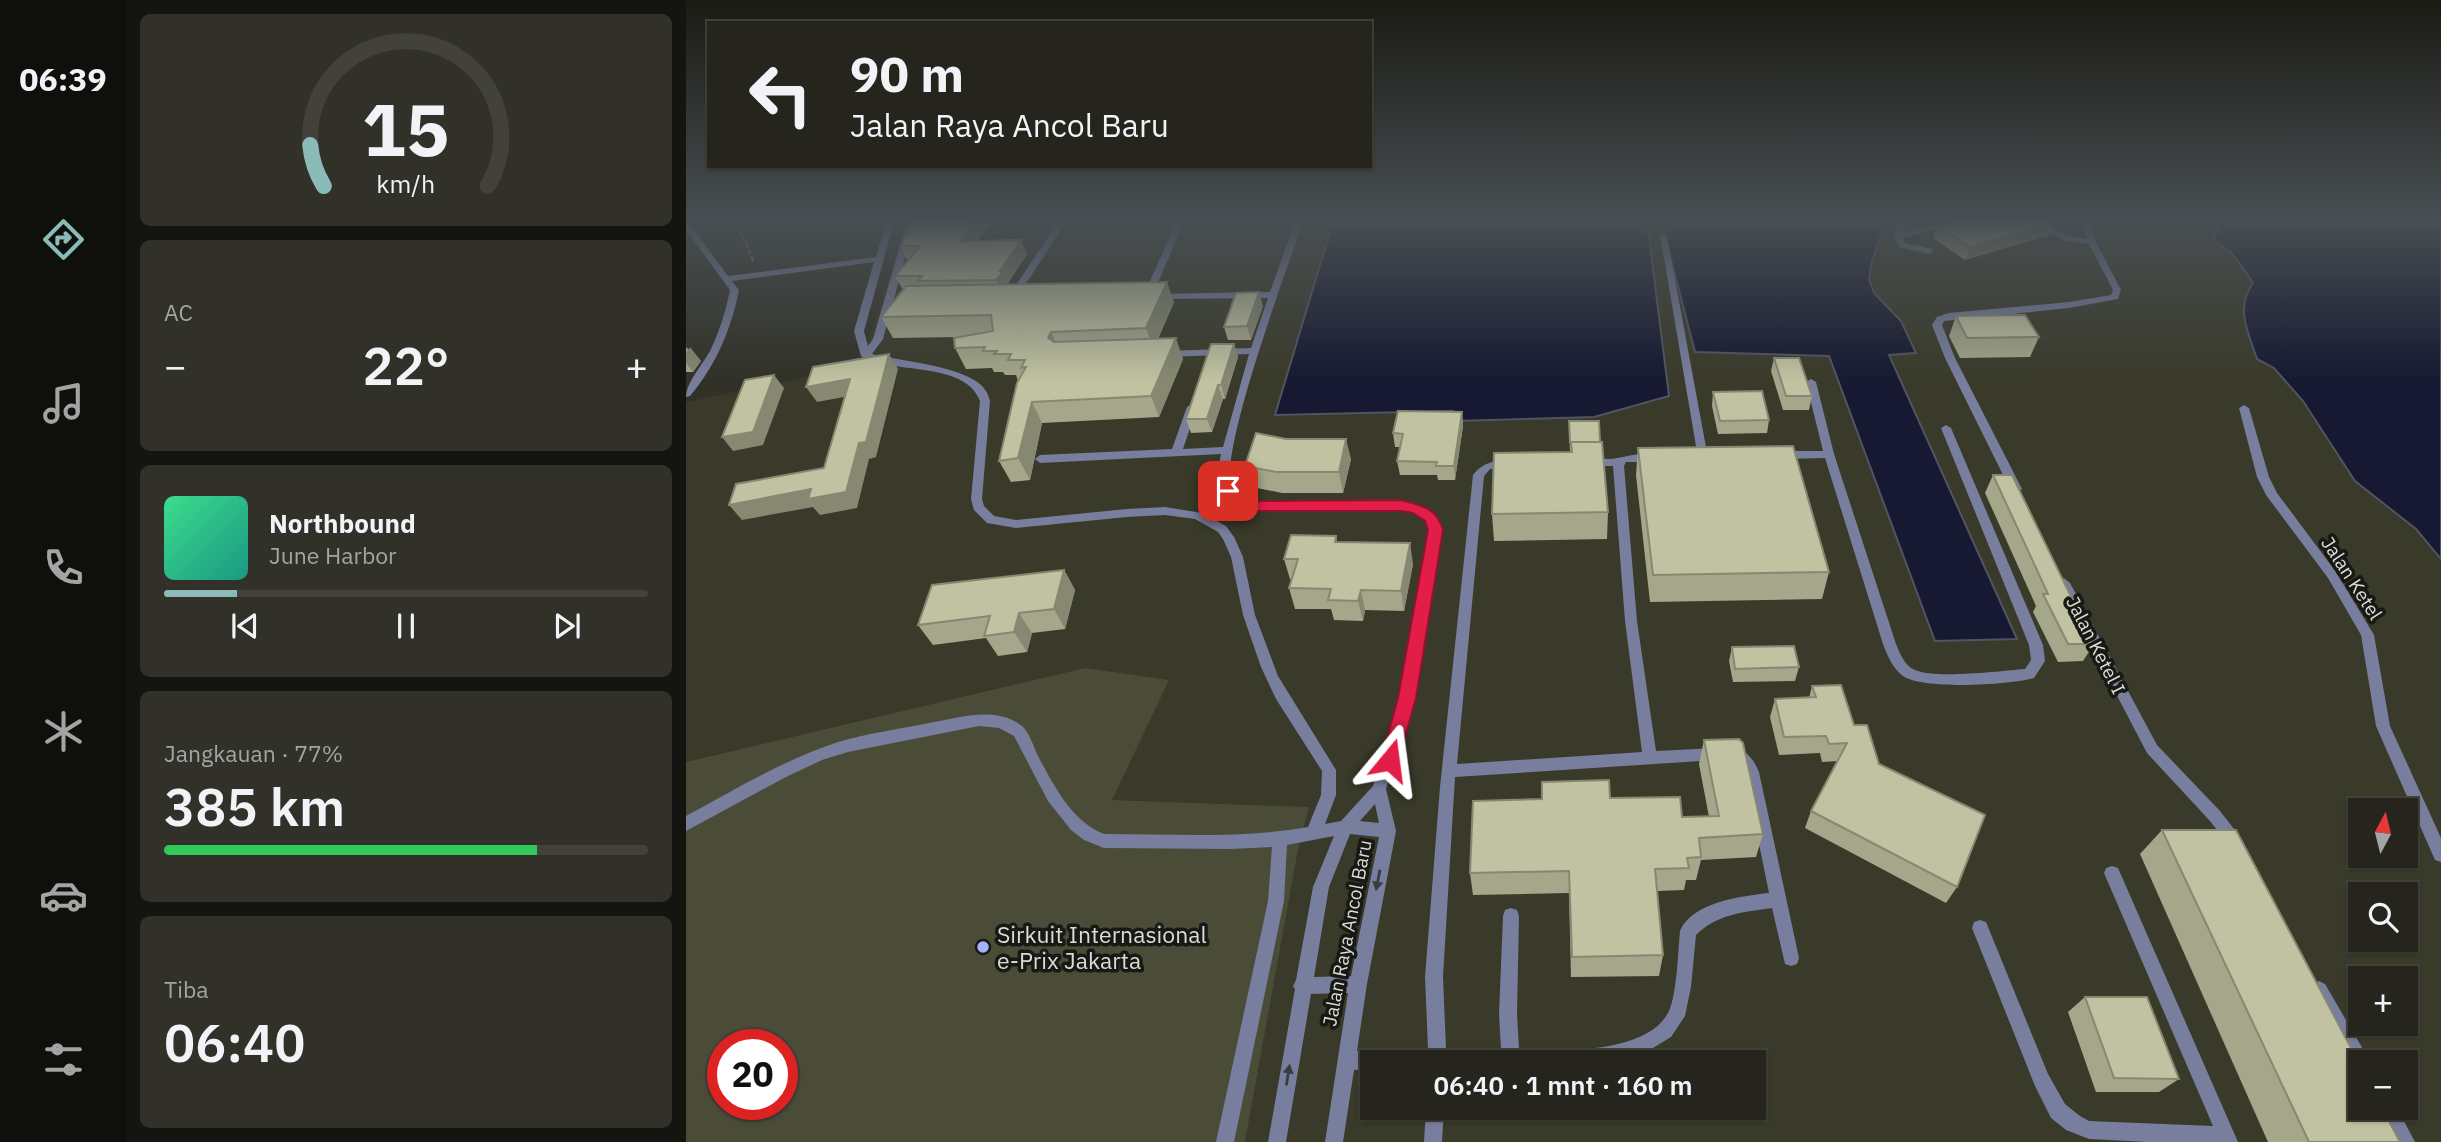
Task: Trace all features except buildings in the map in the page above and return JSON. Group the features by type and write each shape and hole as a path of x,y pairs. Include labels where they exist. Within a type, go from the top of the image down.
{"lane":[{"path":"686,394 707,366 721,339 735,290 723,275"},
{"path":"725,279 750,275"},
{"path":"866,356 859,331 875,275"},
{"path":"866,356 878,339 896,275"},
{"path":"1011,300 1027,275"},
{"path":"1148,296 1157,275"},
{"name":"Jalan Raya Ancol Baru","path":"1281,275 1228,450 1224,483 1232,496 1243,503 1258,506 1401,506 1418,509 1432,518 1435,530 1407,698 1379,789 1388,831 1357,984 1334,1142"},
{"path":"1670,275 1703,458"},
{"path":"2025,507 1950,358 1937,325 1940,320 1949,316 2069,305 2115,297 2117,290 2109,275"},
{"path":"1134,296 1274,295"},
{"path":"997,300 1024,299"},
{"path":"1156,354 1208,358 1256,351"},
{"path":"866,356 953,373 981,390 985,401 977,491 978,508 985,517 999,523 1026,524 1061,522 1139,510 1187,512 1223,530 1232,546 1249,614 1274,682 1329,770 1332,785 1329,798 1312,833"},
{"path":"1811,382 1829,454 1890,646 1902,666 1912,674 1926,677 1973,678 2029,674 2038,661 2036,645 1947,428"},
{"path":"1176,453 1196,394"},
{"name":"Jalan Ketel","path":"2244,408 2260,467 2272,495 2332,575 2367,635 2383,726 2441,855"},
{"path":"1040,459 1228,450"},
{"path":"1770,456 1829,454"},
{"path":"1579,462 1663,458"},
{"path":"1619,462 1631,621 1650,758"},
{"path":"1437,1050 1434,977 1449,771 1479,475 1487,466 1526,463"},
{"name":"Jalan Ketel I","path":"2056,567 2151,749 2215,816 2241,851"},
{"path":"686,824 805,761 835,750 882,738 982,720 1009,724 1019,732 1054,799 1083,832 1092,838 1104,841 1218,842 1280,839 1345,827 1388,831"},
{"path":"1449,771 1720,753 1740,755 1752,772 1791,958"},
{"path":"1276,1142 1321,887 1345,827 1379,789"},
{"path":"1225,1142 1276,901 1280,839"},
{"path":"1980,928 2041,1080 2058,1111 2073,1124 2089,1130 2228,1139 2112,873"},
{"path":"1619,1050 1658,1037 1676,1017 1688,930 1698,920 1716,910 1777,900"},
{"path":"1510,1050 1508,1014 1511,916"},
{"path":"2314,979 2354,1050"},
{"path":"1302,986 1357,984"},
{"path":"1345,1061 1360,1061"},
{"path":"1433,1142 1434,1120"},
{"path":"2394,1120 2406,1142"}],"shaded area":[{"path":"890,275 1391,275 1454,411 1454,420 1594,417 1669,396 1654,275 1676,275 1696,351 1901,321 1874,293 1870,275 2248,275 2253,283 2257,359 2274,368 2303,401 2355,481 2416,529 2441,559 2441,1142 1245,1142 1308,807 1112,800 1085,668 686,762 686,402 860,366"},
{"name":"Sirkuit Internasional e-Prix Jakarta","path":"1085,668 1169,680 1112,800 1309,807 1298,850 1245,1142 686,1142 686,762"}],"water":[{"path":"1317,275 1654,275 1669,396 1594,417 1454,421 1453,411 1275,415"},
{"path":"1675,275 1870,275 1874,293 1901,321 1916,353 1889,355 2017,639 1935,641 1829,356 1695,352"},
{"path":"2248,275 2441,275 2441,559 2416,529 2355,481 2303,401 2274,368 2257,359 2244,311 2253,283"}],"place":[{"name":"Sirkuit Internasional e-Prix Jakarta","path":"983,947"}],"route":[{"path":"1228,491 1243,503 1258,506 1401,506 1418,509 1432,518 1435,530 1407,698 1390,760"}]}
